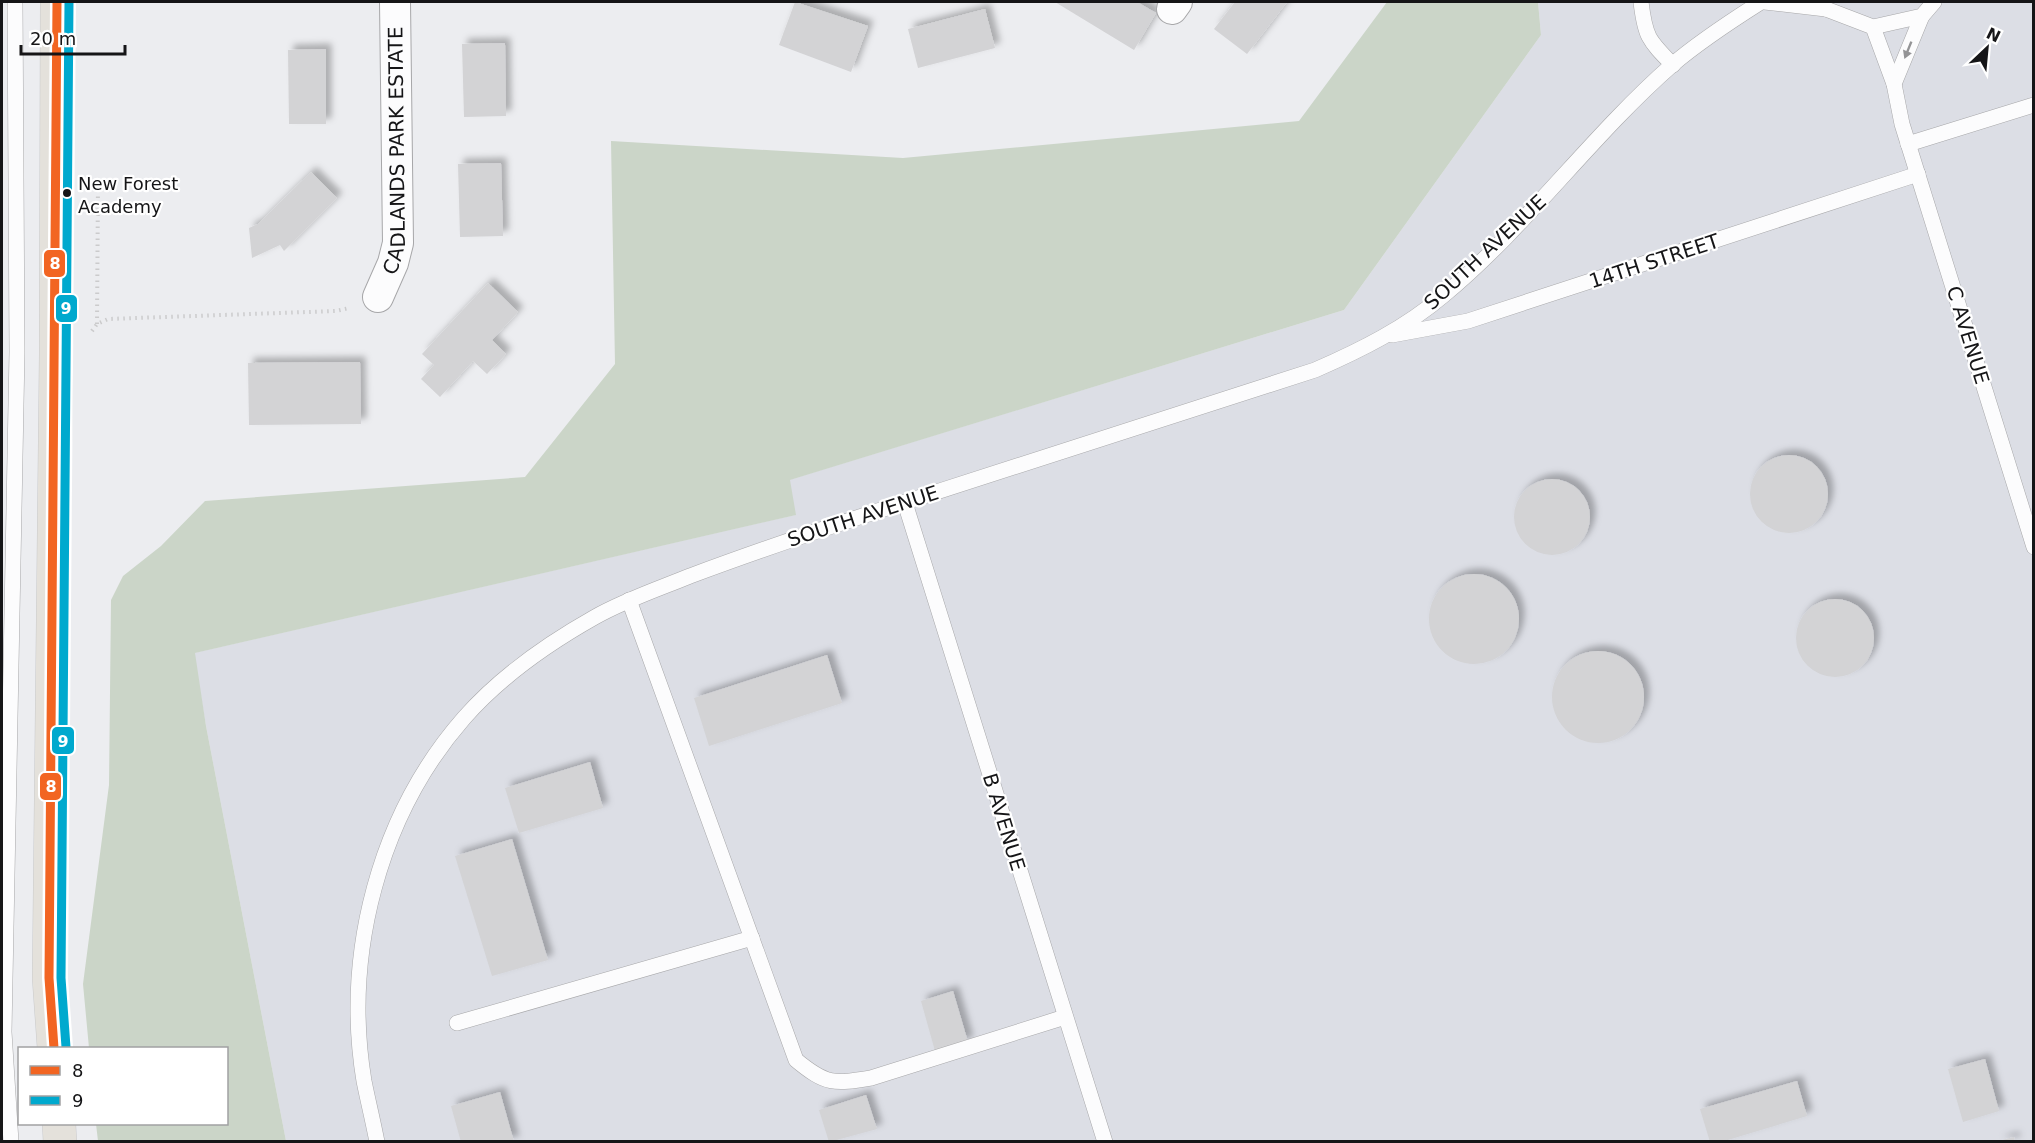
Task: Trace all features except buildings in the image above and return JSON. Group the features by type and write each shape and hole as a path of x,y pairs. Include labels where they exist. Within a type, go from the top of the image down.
{"main road":[{"path":"54,1047 50,978 57,2"},
{"path":"59,1125 60,1142"}],"street":[{"name":"CADLANDS PARK ESTATE","path":"378,297 390,272 398,243 395,2"}],"lane":[{"path":"11,1142 4,1032 9,405 8,75 15,2"},
{"path":"1641,2 1647,36 1673,65"},
{"path":"1763,2 1823,5 1873,27 1922,16"},
{"name":"SOUTH AVENUE","path":"377,1142 364,1079 359,995 367,916 376,878 398,824 445,742 473,709 513,671 539,652 629,600 760,550 1315,370 1386,336 1444,295 1673,65 1725,25 1763,2"},
{"path":"1894,84 1922,16 1934,2"},
{"name":"C AVENUE","path":"1873,27 1894,84 1908,144 2034,547"},
{"path":"1908,144 2034,105"},
{"name":"14TH STREET","path":"1386,336 1468,321 1918,174"},
{"name":"B AVENUE","path":"905,502 1105,1142"},
{"path":"629,600 796,1060 817,1078 841,1082 871,1078 1065,1017"},
{"path":"457,1023 752,938"}],"path":[{"path":"97,324 98,182"},
{"path":"88,336 97,324 108,320 336,311 366,304 378,297"}],"shaded area":[{"path":"1387,2 1538,2 1541,35 1344,310 790,480 796,515 195,653 206,726 286,1141 98,1141 96,1125 228,1125 228,1047 89,1047 83,984 109,785 111,600 123,576 161,546 205,501 525,477 615,364 611,141 903,158 1299,121"},
{"path":"1538,2 2033,2 2033,1141 286,1141 194,653 795,515 789,480 1344,310 1541,35"}],"transit line":[{"name":"8","path":"54,1047 49,978 57,2"},
{"name":"9","path":"66,1047 61,978 69,2"}],"place":[{"name":"New Forest Academy","path":"67,193"}]}
